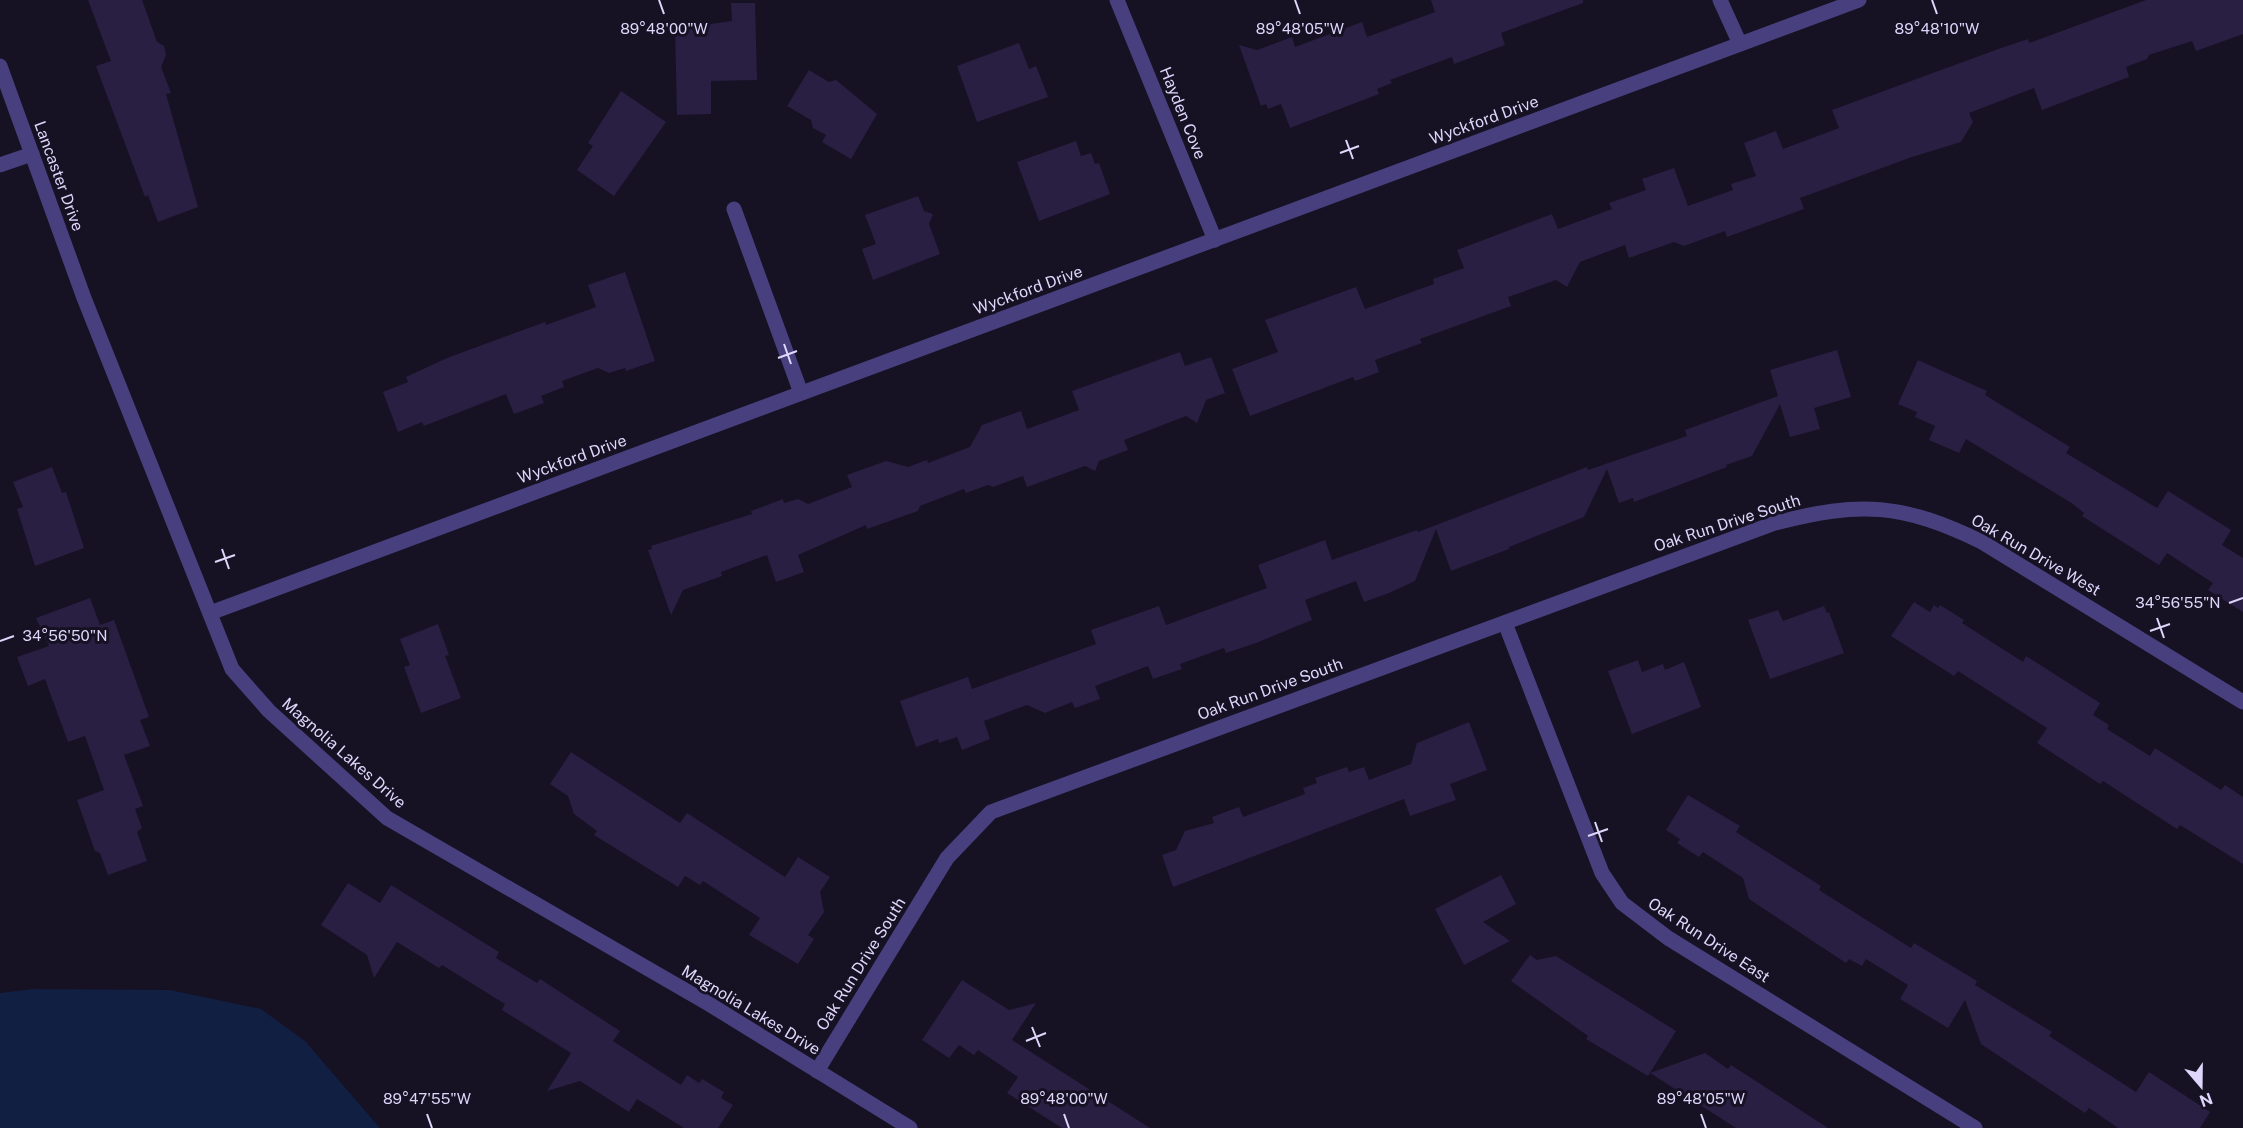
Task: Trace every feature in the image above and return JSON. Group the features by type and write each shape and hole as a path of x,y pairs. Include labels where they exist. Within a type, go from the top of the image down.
{"street":[{"name":"Hayden Cove","path":"1117,0 1215,240"},
{"path":"1720,0 1740,44"},
{"name":"Wyckford Drive","path":"210,613 1859,0"},
{"name":"Lancaster Drive","path":"0,66 84,298"},
{"path":"0,165 32,154"},
{"path":"734,209 801,393"},
{"name":"Magnolia Lakes Drive","path":"84,298 232,669 269,711 387,818 709,1004 910,1128"},
{"name":"Oak Run Drive South","path":"817,1071 947,858 991,812 1775,522 1826,510 1860,508"},
{"name":"Oak Run Drive West","path":"1860,508 1880,508 1917,515 1982,542 2243,702"},
{"name":"Oak Run Drive East","path":"1505,623 1602,873 1622,903 1668,938 1975,1128"}],"water":[{"path":"33,989 170,990 261,1009 305,1041 380,1128 0,1128 0,993"}],"building":[{"path":"88,0 142,0 157,42 164,46 166,55 161,67 171,93 166,94 198,207 158,222 148,195 145,197 96,66 111,61"},
{"path":"1431,0 1583,0 1583,3 1501,33 1505,45 1454,64 1452,57 1390,80 1392,83 1377,89 1379,94 1290,128 1281,104 1268,109 1266,104 1261,106 1239,45 1257,50 1292,37 1295,47 1362,22 1367,37 1435,12"},
{"path":"2146,0 2243,0 2243,34 2196,51 2192,41 2149,55 2147,59 2126,67 2129,77 2042,110 2034,88 1969,113 1973,122 1961,142 1912,157 1800,198 1804,209 1727,237 1725,231 1684,246 1674,242 1629,258 1625,245 1580,262 1567,287 1556,280 1508,297 1511,306 1420,339 1422,343 1375,360 1379,372 1355,381 1353,377 1250,416 1232,369 1278,352 1265,320 1356,287 1365,309 1434,284 1433,279 1464,268 1457,250 1552,214 1558,229 1612,209 1609,203 1646,190 1642,179 1674,168 1688,206 1733,190 1731,184 1756,176 1744,143 1776,131 1783,149 1839,128 1832,110 2001,48 2028,39 2029,43"},
{"path":"731,3 755,3 757,80 711,81 711,114 677,115 675,29 732,21"},
{"path":"1019,43 1029,69 1036,66 1048,97 977,122 957,66"},
{"path":"809,70 829,82 836,80 877,114 851,159 822,142 826,135 813,128 811,120 787,106"},
{"path":"621,91 666,122 614,196 577,170 593,146 588,143"},
{"path":"1076,141 1081,156 1091,153 1095,164 1099,163 1110,194 1039,221 1017,162"},
{"path":"918,196 924,211 933,214 929,224 940,254 873,280 862,249 876,244 865,215"},
{"path":"625,272 655,361 626,371 625,368 609,373 598,368 562,381 564,387 541,396 544,403 514,414 506,394 424,426 422,422 398,432 383,392 408,382 406,377 447,358 545,322 546,325 596,307 588,285"},
{"path":"1837,350 1851,397 1814,408 1820,429 1790,437 1780,404 1752,456 1726,465 1727,467 1634,502 1633,498 1619,503 1607,469 1584,517 1509,547 1509,549 1451,571 1436,529 1415,581 1389,593 1364,602 1356,581 1305,600 1312,620 1256,643 1226,653 1224,648 1180,664 1182,669 1153,679 1148,666 1095,686 1100,699 1075,708 1072,702 1045,713 1027,705 984,721 990,739 962,750 957,737 939,743 938,739 916,747 900,701 968,677 972,689 1096,644 1091,630 1159,606 1166,625 1267,588 1258,565 1325,540 1332,560 1417,530 1418,532 1587,467 1588,470 1687,436 1685,430 1778,396 1770,370"},
{"path":"1180,352 1185,366 1211,357 1225,393 1206,400 1197,423 1186,416 1124,440 1128,450 1099,461 1095,471 1085,466 1027,487 1023,476 993,487 988,485 966,493 964,489 920,506 918,511 867,529 866,525 798,555 804,572 776,582 767,555 721,572 722,576 683,590 671,615 648,550 652,549 651,546 752,514 751,511 783,499 784,503 798,499 808,504 852,487 847,475 886,461 908,467 927,460 928,463 970,447 982,425 1021,411 1027,429 1079,410 1072,391"},
{"path":"1918,360 1987,391 1985,395 2070,447 2066,453 2157,508 2168,491 2231,530 2222,545 2243,558 2243,612 2208,590 2213,583 2167,553 2159,565 2082,516 2084,513 2073,504 1966,439 1959,453 1929,440 1935,426 1915,417 1917,412 1898,404"},
{"path":"52,467 62,493 66,492 84,548 35,566 17,509 23,507 13,482"},
{"path":"90,598 100,625 114,620 149,717 140,720 150,746 124,755 143,806 135,809 142,828 137,832 147,861 108,875 100,853 95,851 77,800 104,790 85,736 68,742 45,679 28,686 17,657 49,646 36,618"},
{"path":"1914,602 1930,612 1934,605 1938,608 1940,605 1964,620 1962,623 2023,662 2026,656 2100,703 2093,715 2109,725 2107,729 2150,756 2155,748 2221,790 2225,785 2243,797 2243,864 2180,825 2177,829 2103,781 2100,784 2037,743 2047,728 1958,671 1954,676 1891,636"},
{"path":"1824,606 1827,613 1829,612 1844,653 1770,679 1748,620 1778,610 1783,621"},
{"path":"438,624 449,655 445,656 461,698 421,713 404,667 410,665 400,639"},
{"path":"1638,660 1642,672 1663,664 1665,670 1684,662 1701,707 1632,734 1608,671"},
{"path":"1469,722 1487,770 1450,784 1456,800 1410,816 1404,799 1173,887 1162,855 1176,850 1185,831 1214,823 1212,817 1239,807 1243,817 1305,794 1303,788 1317,783 1315,778 1347,767 1349,772 1364,767 1369,780 1411,764 1417,743"},
{"path":"571,752 680,823 687,813 785,877 798,857 830,877 820,892 824,912 808,935 814,939 798,964 749,935 760,918 703,881 700,885 685,876 678,887 594,835 597,831 574,814 568,796 550,784"},
{"path":"1688,795 1740,826 1736,832 1821,886 1819,890 1911,948 1914,943 1977,981 1975,985 2052,1032 2049,1036 2136,1092 2149,1072 2210,1112 2200,1128 2118,1128 2089,1108 2085,1113 1981,1044 1965,1000 1948,1028 1900,999 1908,985 1866,959 1862,966 1849,959 1846,963 1749,899 1743,878 1703,852 1699,857 1677,843 1680,839 1666,830"},
{"path":"1501,875 1516,904 1483,922 1510,941 1464,965 1435,909"},
{"path":"348,883 380,903 391,885 499,952 496,958 537,983 540,979 620,1031 613,1041 681,1085 687,1075 699,1083 702,1079 724,1092 721,1098 733,1105 718,1128 684,1128 637,1099 629,1112 580,1081 547,1091 571,1053 502,1010 505,1004 442,965 439,968 397,942 374,978 367,955 321,925"},
{"path":"1530,955 1537,960 1556,956 1676,1031 1648,1076 1586,1039 1588,1036 1511,981"},
{"path":"962,980 1009,1010 1036,1003 1012,1040 1150,1128 1062,1128 1007,1093 1018,1077 978,1050 974,1055 959,1045 949,1058 922,1040"},
{"path":"1705,1053 1728,1069 1731,1065 1828,1128 1736,1128 1650,1073"}]}
